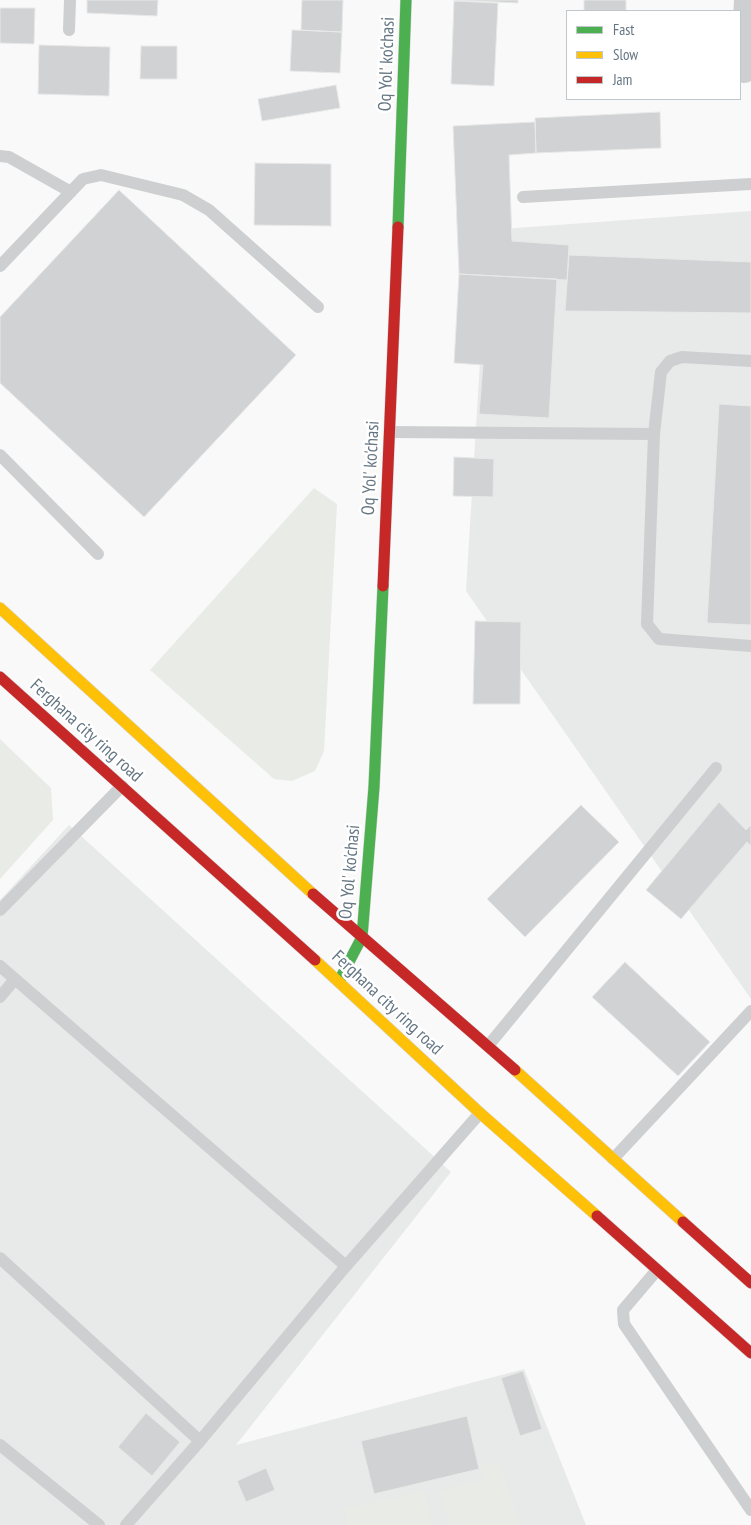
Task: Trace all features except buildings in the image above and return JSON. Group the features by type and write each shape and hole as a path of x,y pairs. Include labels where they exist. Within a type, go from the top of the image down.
{"main road":[{"name":"Oq Yol' ko'chasi","path":"362,937 374,787 390,432 406,0"},
{"name":"Ferghana city ring road","path":"0,608 276,862 488,1046 751,1284"},
{"name":"Ferghana city ring road","path":"0,677 338,981 480,1113 751,1353"},
{"path":"338,981 362,937"}],"street":[{"path":"744,70 747,0"}],"lane":[{"path":"69,30 70,0"},
{"path":"0,156 9,157 71,192"},
{"path":"0,266 83,179 101,175 183,195 210,210 318,308"},
{"path":"523,197 751,184"},
{"path":"751,361 682,357 670,361 660,372 654,434 647,624 660,639 751,646"},
{"path":"390,432 654,434"},
{"path":"0,455 98,554"},
{"path":"488,1046 716,768"},
{"path":"0,910 122,786"},
{"path":"0,966 346,1266"},
{"path":"0,997 15,979"},
{"path":"613,1159 751,1011"},
{"path":"126,1525 200,1441 346,1266 480,1113"},
{"path":"0,1258 200,1441"},
{"path":"657,1270 623,1310 624,1324 751,1510"},
{"path":"0,1445 98,1525"}],"shaded area":[{"path":"751,211 751,999 466,591 488,230"},
{"path":"314,488 337,504 324,751 315,771 292,781 274,779 150,670"},
{"path":"0,739 51,788 53,820 0,879"},
{"path":"69,825 451,1172 236,1445 524,1369 586,1525 0,1525 0,900"},
{"path":"500,1461 519,1525 449,1525 440,1491 484,1479 480,1466"},
{"path":"424,1491 433,1525 348,1525 344,1509"}],"traffic: fast":[{"path":"398,227 406,0"},
{"path":"339,981 362,937 374,787 383,586"}],"traffic: slow":[{"path":"0,608 313,894"},
{"path":"315,960 480,1113 597,1216"},
{"path":"515,1070 683,1222"}],"traffic: jam":[{"path":"383,586 398,227"},
{"path":"0,677 315,960"},
{"path":"313,894 515,1070"},
{"path":"597,1216 751,1353"},
{"path":"683,1222 751,1283"}]}
